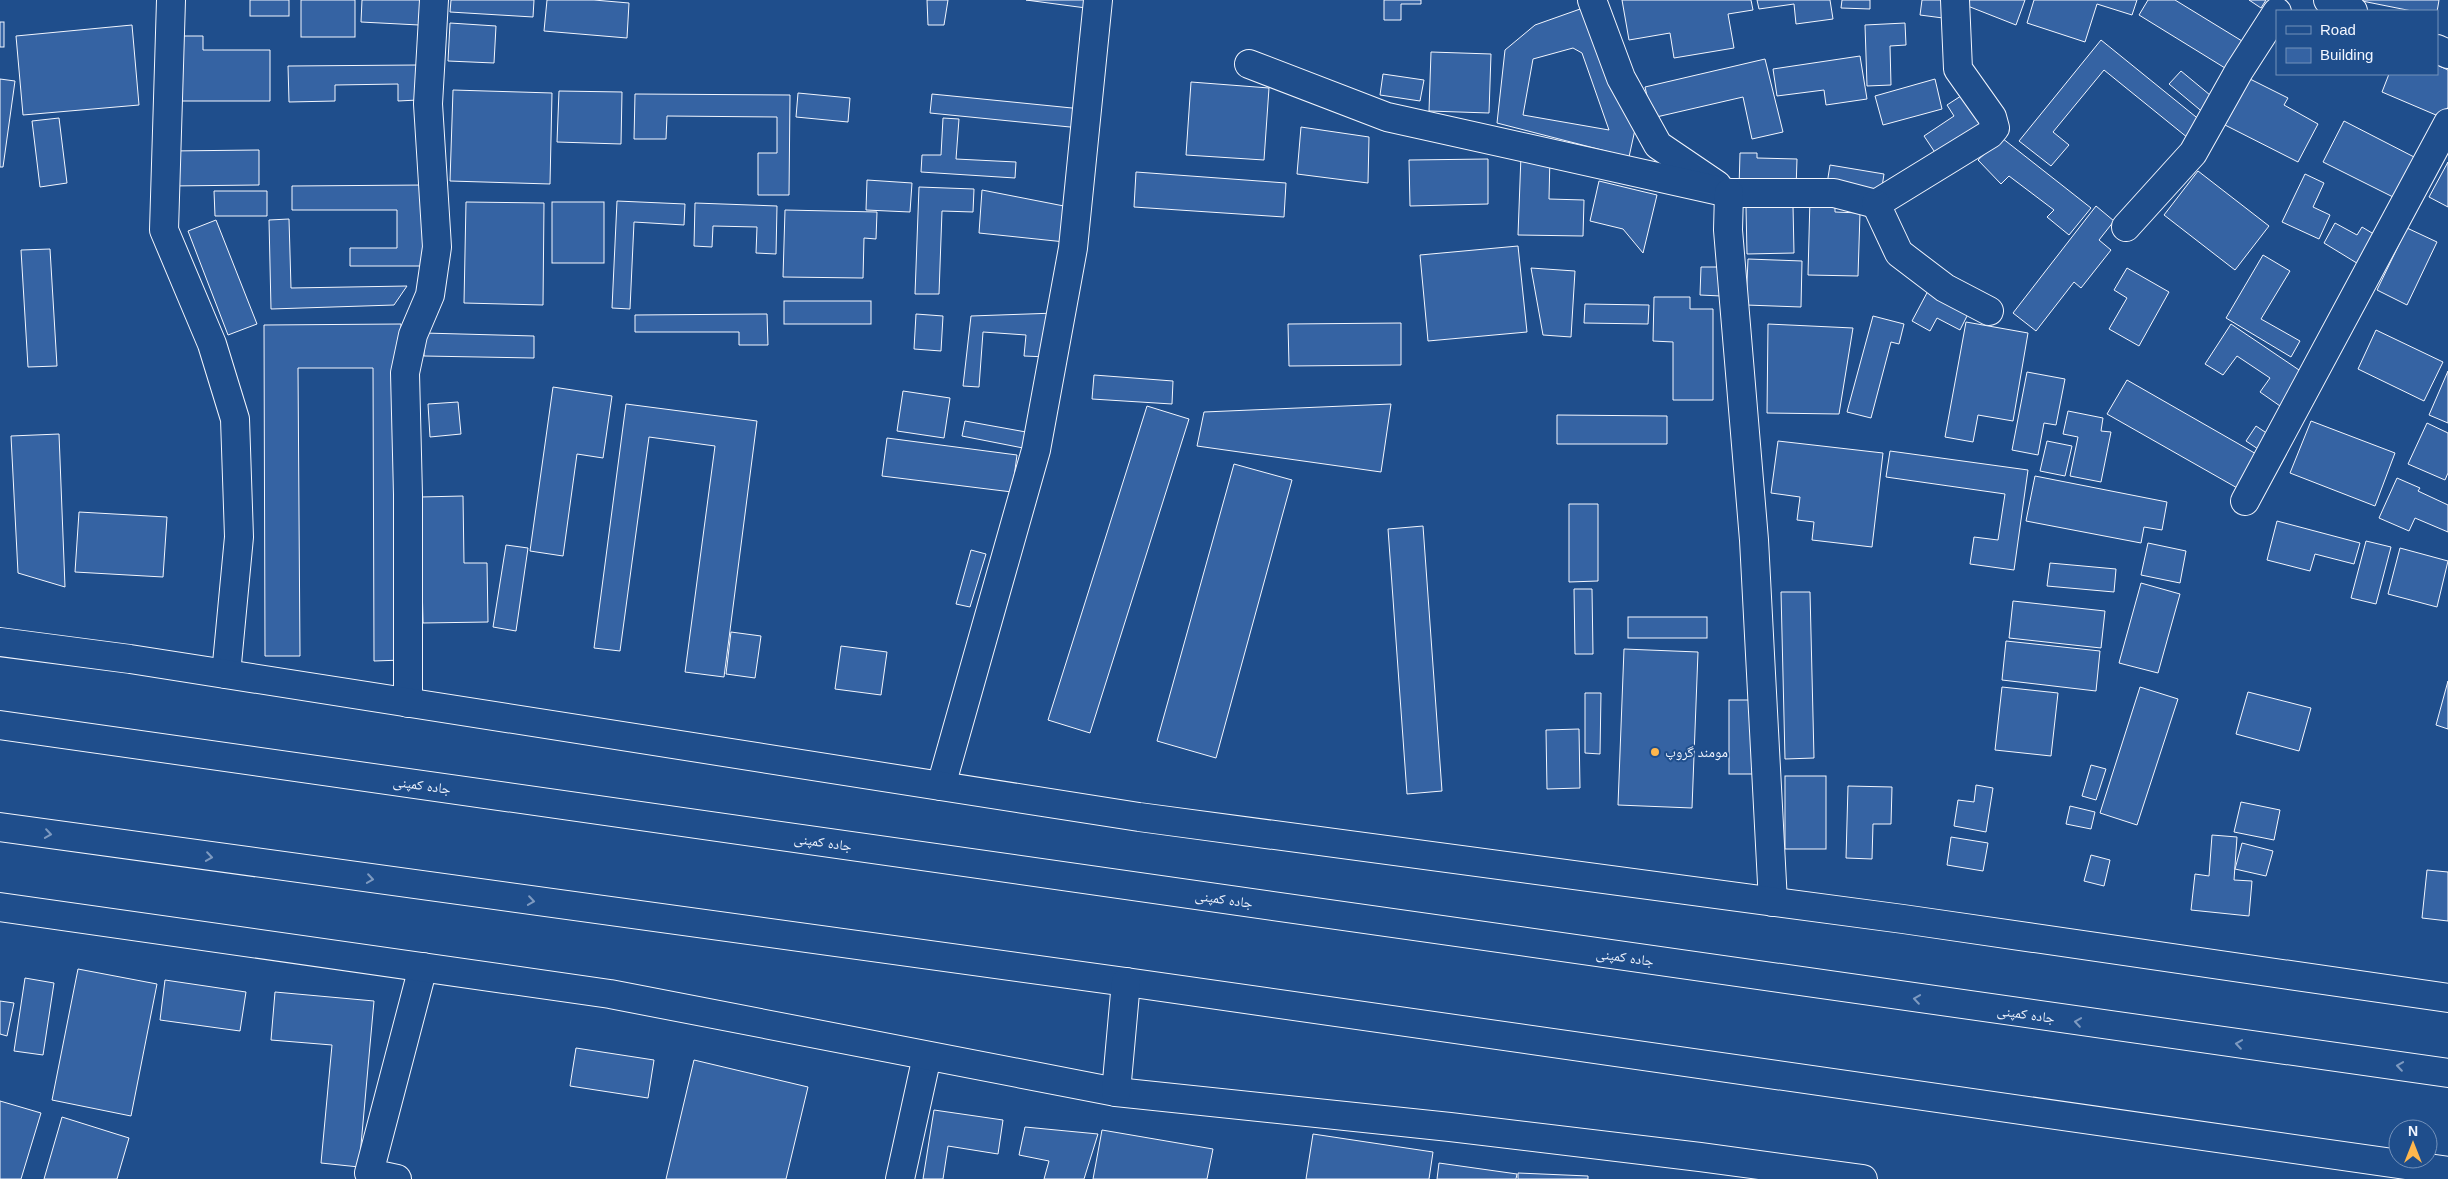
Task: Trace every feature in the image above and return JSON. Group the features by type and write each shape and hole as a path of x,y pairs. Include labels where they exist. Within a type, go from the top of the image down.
{"main road":[{"path":"171,0 164,230 212,344 235,419 239,537 226,674"},
{"path":"408,703 408,495 405,373 413,336 430,295 437,247 428,104 434,0"},
{"path":"941,786 1036,450 1072,248 1098,0"},
{"path":"1592,0 1621,78 1658,145 1729,193"},
{"path":"1249,64 1387,117 1729,193 1834,193 1876,204 1990,134 1995,128 1992,117 1958,69 1956,0"},
{"path":"2328,0 2351,10"},
{"path":"2126,227 2193,153 2276,13"},
{"path":"2246,501 2448,123"},
{"path":"1729,193 1728,230 1754,550 1774,902"},
{"path":"1876,204 1899,253 1945,288 1989,311"},
{"path":"0,642 226,674 1139,817 1774,902 2448,998"},
{"name":"جاده کمپنی","path":"0,725 2448,1073"},
{"path":"0,827 1126,982 2448,1171"},
{"path":"0,908 610,994 1116,1092 1450,1127 1863,1179"},
{"path":"397,1179 369,1172 423,967"},
{"path":"1116,1092 1126,982"},
{"path":"900,1179 927,1056"}],"building":[{"path":"250,0 289,0 289,16 250,16"},
{"path":"301,0 355,0 355,37 301,37"},
{"path":"362,0 420,0 419,25 361,22"},
{"path":"451,0 534,0 533,17 450,12"},
{"path":"547,0 594,0 629,3 627,38 544,31"},
{"path":"927,0 948,0 944,25 928,25"},
{"path":"1026,0 1087,0 1086,8"},
{"path":"1384,0 1421,0 1421,4 1401,4 1401,20 1384,20"},
{"path":"1622,0 1751,0 1753,10 1728,14 1734,48 1674,58 1670,33 1629,40"},
{"path":"1757,0 1830,0 1833,19 1796,24 1794,4 1759,9"},
{"path":"1842,0 1870,0 1870,9 1841,8"},
{"path":"1922,0 1945,0 1943,18 1920,15"},
{"path":"1961,0 2025,0 2016,25 1960,3"},
{"path":"2034,0 2137,0 2132,15 2097,4 2085,42 2027,23"},
{"path":"2148,0 2175,0 2242,41 2225,68 2139,15"},
{"path":"2249,0 2266,0 2261,8"},
{"path":"2357,0 2439,0 2437,10 2407,10"},
{"path":"1583,8 1636,125 1629,157 1497,123 1505,50 1535,25","holes":["1573,48 1582,53 1609,130 1523,115 1533,59"]},
{"path":"0,22 4,22 4,47 0,47"},
{"path":"450,23 496,26 494,63 448,61"},
{"path":"1905,23 1906,45 1890,46 1891,85 1867,86 1865,25"},
{"path":"132,25 139,105 23,115 16,36"},
{"path":"174,36 203,36 203,50 270,50 270,101 174,101"},
{"path":"2101,40 2201,121 2188,138 2104,70 2053,132 2069,145 2051,166 2019,141"},
{"path":"1431,52 1491,54 1489,113 1429,111"},
{"path":"1860,56 1867,99 1826,105 1824,90 1777,96 1773,69"},
{"path":"1765,59 1783,132 1752,139 1743,97 1652,118 1645,87"},
{"path":"418,65 418,100 398,101 398,84 335,85 335,101 289,102 288,66"},
{"path":"2438,65 2448,70 2448,107 2443,118 2382,92 2389,75 2438,75"},
{"path":"2181,71 2216,100 2205,114 2169,84"},
{"path":"1383,74 1424,80 1420,101 1380,95"},
{"path":"0,79 15,81 3,167 0,167"},
{"path":"1935,79 1942,109 1883,125 1875,96"},
{"path":"2250,79 2288,98 2284,105 2318,124 2298,162 2225,125"},
{"path":"1191,82 1269,88 1264,160 1186,155"},
{"path":"453,90 552,93 550,184 450,181"},
{"path":"559,91 622,92 621,144 557,142"},
{"path":"1967,92 1988,124 1938,157 1924,136 1954,116 1947,105"},
{"path":"798,93 850,98 848,122 796,117"},
{"path":"635,94 790,95 789,195 758,195 758,153 777,153 777,117 667,116 666,139 634,139"},
{"path":"932,94 1082,109 1080,128 930,113"},
{"path":"59,118 67,183 40,187 32,121"},
{"path":"943,118 959,119 956,159 1016,162 1015,178 921,172 922,155 941,155"},
{"path":"2344,121 2416,158 2395,198 2323,162"},
{"path":"1301,127 1369,137 1368,183 1297,174"},
{"path":"2002,138 2091,208 2069,235 2047,217 2054,210 2009,176 2001,184 1978,160"},
{"path":"259,150 259,185 170,186 169,151"},
{"path":"1740,153 1757,153 1757,158 1797,159 1796,189 1739,188"},
{"path":"1521,155 1550,155 1549,199 1584,200 1583,236 1518,235"},
{"path":"1488,159 1488,204 1410,206 1409,160"},
{"path":"2448,162 2448,207 2429,197"},
{"path":"1830,165 1884,174 1881,193 1827,184"},
{"path":"2198,171 2269,226 2235,270 2164,215"},
{"path":"1136,172 1286,183 1284,217 1134,207"},
{"path":"2305,174 2324,183 2313,207 2330,215 2319,239 2282,222"},
{"path":"867,180 912,183 910,212 866,210"},
{"path":"1599,181 1657,195 1643,253 1623,229 1590,221"},
{"path":"425,185 425,266 350,266 350,248 397,248 397,210 292,210 292,186"},
{"path":"919,187 974,189 973,212 942,211 939,294 915,294"},
{"path":"982,190 1069,207 1065,242 979,233"},
{"path":"214,191 267,191 267,216 215,216"},
{"path":"1810,198 1835,198 1835,212 1860,213 1858,276 1808,275"},
{"path":"617,201 685,204 684,225 634,222 630,309 612,308"},
{"path":"466,202 544,203 543,305 464,303"},
{"path":"552,202 604,202 604,263 552,263"},
{"path":"695,203 777,206 776,254 756,253 757,227 713,226 712,247 694,246"},
{"path":"1793,206 1794,253 1747,254 1746,207"},
{"path":"2096,206 2114,221 2099,240 2111,250 2081,288 2074,282 2036,331 2013,313"},
{"path":"785,210 877,212 876,239 864,238 863,278 783,277"},
{"path":"289,219 291,288 407,286 394,305 271,309 269,220"},
{"path":"216,220 257,324 228,335 188,231"},
{"path":"2335,223 2357,235 2362,227 2377,236 2360,265 2324,243"},
{"path":"2407,228 2437,242 2407,305 2377,290"},
{"path":"1518,246 1527,332 1428,341 1420,255"},
{"path":"50,249 57,366 28,367 21,250"},
{"path":"2263,255 2290,271 2261,319 2300,341 2291,357 2226,318"},
{"path":"1748,259 1802,261 1801,307 1746,305"},
{"path":"1701,267 1722,267 1721,296 1700,295"},
{"path":"1531,268 1575,271 1571,337 1543,335"},
{"path":"2127,268 2169,292 2139,346 2109,329 2127,298 2114,290"},
{"path":"1929,289 1970,310 1960,330 1937,318 1930,331 1912,321"},
{"path":"1654,297 1690,297 1690,309 1713,309 1713,400 1673,400 1673,342 1653,341"},
{"path":"784,301 871,301 871,324 784,324"},
{"path":"1585,304 1649,305 1648,324 1584,323"},
{"path":"1056,313 1048,357 1024,356 1026,335 983,332 979,387 963,386 971,316"},
{"path":"767,314 768,345 739,345 739,332 635,332 635,315"},
{"path":"916,314 943,316 941,351 914,349"},
{"path":"1873,316 1904,324 1899,344 1891,342 1871,418 1847,412"},
{"path":"1966,322 2028,333 2013,421 1978,415 1973,442 1945,437"},
{"path":"1401,323 1401,365 1289,366 1288,324"},
{"path":"401,324 403,660 374,661 373,368 298,368 300,656 265,656 264,325"},
{"path":"1768,324 1853,328 1839,414 1767,413"},
{"path":"2231,324 2302,372 2280,406 2260,392 2270,378 2237,356 2223,375 2205,364"},
{"path":"2376,330 2443,362 2424,401 2358,369"},
{"path":"424,333 534,336 534,358 424,356"},
{"path":"2448,371 2448,423 2429,415"},
{"path":"2027,372 2065,379 2056,425 2044,423 2038,455 2012,450"},
{"path":"1094,375 1173,381 1172,404 1092,399"},
{"path":"2127,380 2258,455 2239,489 2107,414"},
{"path":"553,387 612,396 603,458 577,454 563,556 530,551"},
{"path":"903,391 950,398 944,438 897,431"},
{"path":"458,402 461,434 430,437 428,404"},
{"path":"626,404 757,421 724,677 685,672 715,446 649,437 620,651 594,648"},
{"path":"1391,404 1381,472 1197,446 1204,412"},
{"path":"1147,406 1189,419 1090,733 1048,720"},
{"path":"2068,411 2103,418 2101,431 2111,432 2101,482 2070,476 2078,437 2063,434"},
{"path":"1557,415 1667,416 1667,444 1557,444"},
{"path":"965,421 1026,432 1023,448 962,436"},
{"path":"2311,421 2395,453 2375,506 2290,473"},
{"path":"2427,423 2448,433 2448,473 2445,480 2408,464"},
{"path":"2256,426 2271,436 2261,451 2246,441"},
{"path":"59,434 65,587 18,573 11,436"},
{"path":"887,438 1017,455 1012,492 882,476"},
{"path":"1778,441 1883,453 1872,547 1812,540 1814,522 1797,520 1800,497 1771,493"},
{"path":"2047,441 2072,446 2065,476 2040,471"},
{"path":"1890,451 2028,470 2014,570 1970,564 1974,537 1998,540 2005,494 1886,477"},
{"path":"1234,464 1292,480 1216,758 1157,741"},
{"path":"2035,476 2167,502 2162,530 2144,527 2141,543 2026,521"},
{"path":"2397,478 2420,488 2418,491 2448,505 2448,532 2415,518 2409,531 2379,518"},
{"path":"463,496 464,563 487,563 488,622 423,623 420,497"},
{"path":"1569,504 1598,504 1598,581 1569,582"},
{"path":"79,512 167,517 163,577 75,572"},
{"path":"2277,521 2360,543 2354,564 2315,554 2310,571 2267,560"},
{"path":"1423,526 1442,791 1407,794 1388,529"},
{"path":"2366,541 2391,547 2376,604 2351,598"},
{"path":"2148,543 2186,551 2180,583 2141,575"},
{"path":"506,545 528,548 516,631 493,627"},
{"path":"2400,548 2448,561 2437,607 2388,594"},
{"path":"971,550 986,554 970,607 956,604"},
{"path":"2050,563 2116,569 2114,592 2047,586"},
{"path":"2141,583 2180,594 2158,673 2119,663"},
{"path":"1574,589 1592,589 1593,654 1575,654"},
{"path":"1781,592 1810,592 1814,758 1785,759"},
{"path":"2013,601 2105,611 2101,648 2009,638"},
{"path":"1628,617 1707,617 1707,638 1628,638"},
{"path":"731,632 761,636 755,678 726,674"},
{"path":"2006,641 2100,651 2096,691 2002,680"},
{"path":"841,646 887,652 881,695 835,689"},
{"path":"1624,649 1698,652 1692,808 1618,805"},
{"path":"2448,681 2448,729 2436,725"},
{"path":"2002,687 2058,693 2051,756 1995,750"},
{"path":"2140,687 2178,699 2137,825 2100,813"},
{"path":"2248,692 2311,708 2299,751 2236,734"},
{"path":"1585,693 1601,693 1600,754 1585,753"},
{"path":"1729,700 1754,700 1754,774 1729,774"},
{"path":"1579,729 1580,788 1547,789 1546,730"},
{"path":"2091,765 2106,769 2096,800 2082,796"},
{"path":"1785,776 1826,776 1826,849 1785,849"},
{"path":"1976,785 1993,788 1986,832 1954,826 1958,800 1974,802"},
{"path":"1848,786 1892,787 1891,824 1873,824 1872,859 1846,858"},
{"path":"2241,802 2280,810 2274,840 2234,832"},
{"path":"2070,806 2095,812 2091,829 2066,824"},
{"path":"2212,835 2237,837 2234,880 2252,881 2249,916 2191,910 2195,874 2209,876"},
{"path":"1951,837 1988,843 1983,871 1947,865"},
{"path":"2242,843 2273,851 2266,876 2235,869"},
{"path":"2091,855 2110,860 2104,886 2084,881"},
{"path":"2427,870 2448,872 2448,921 2422,918"},
{"path":"78,969 157,984 131,1116 52,1100"},
{"path":"25,978 54,983 43,1055 14,1051"},
{"path":"165,980 246,992 240,1031 160,1020"},
{"path":"275,992 374,1001 359,1167 321,1163 332,1045 271,1040"},
{"path":"0,1001 14,1003 7,1036 0,1034"},
{"path":"576,1048 654,1060 648,1098 570,1086"},
{"path":"694,1060 808,1087 786,1179 666,1179"},
{"path":"0,1101 41,1113 21,1179 0,1179"},
{"path":"934,1110 1003,1120 998,1154 948,1146 943,1179 923,1179"},
{"path":"62,1117 129,1138 117,1179 44,1179"},
{"path":"1025,1127 1098,1134 1084,1179 1044,1179 1049,1161 1019,1155"},
{"path":"1102,1130 1213,1149 1207,1179 1093,1179"},
{"path":"1313,1134 1433,1152 1429,1179 1306,1179"},
{"path":"1439,1163 1517,1174 1516,1179 1437,1179"},
{"path":"1518,1173 1588,1176 1588,1179 1518,1179"}],"place":[{"name":"مومند گروپ","path":"1655,752"}]}
